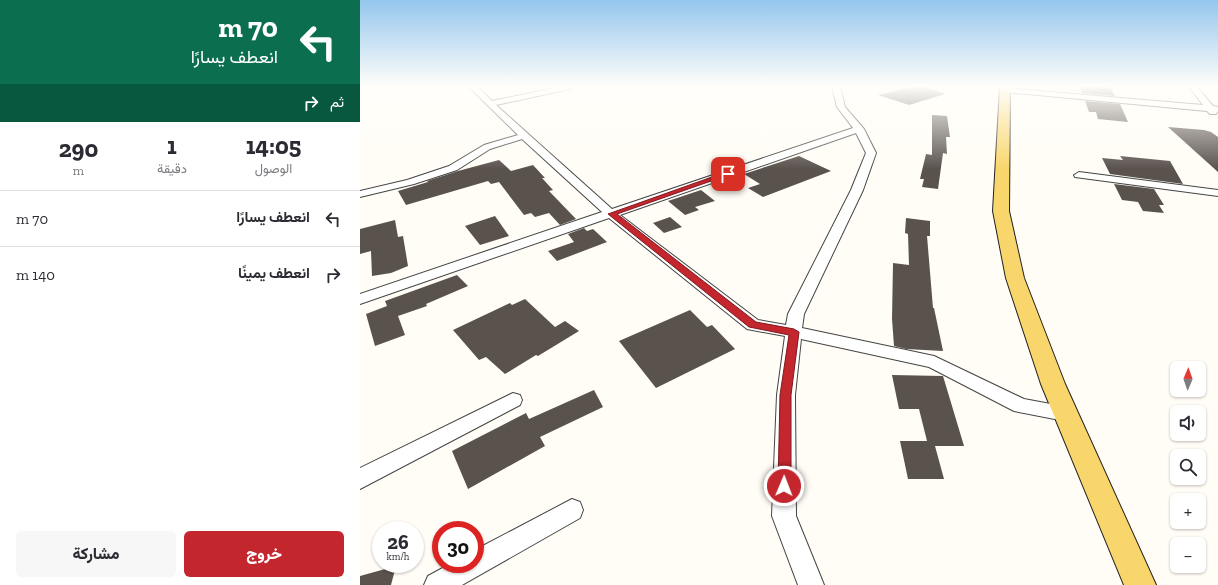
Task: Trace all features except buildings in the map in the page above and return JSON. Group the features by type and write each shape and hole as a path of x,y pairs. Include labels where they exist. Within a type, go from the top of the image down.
{"main road":[{"path":"1004,114 1001,211 1015,278 1053,384 1140,585"}],"street":[{"path":"501,114 611,214 753,325 794,332 934,362 1021,406 1065,413"},
{"path":"811,585 784,516 786,395 796,314 857,190 871,153 859,129 847,114"},
{"path":"360,299 859,129"},
{"path":"360,194 410,182 453,168 487,147 524,136"},
{"path":"1079,175 1218,193"},
{"path":"360,478 513,400"},
{"path":"484,559 572,510"},
{"path":"437,585 459,573"}],"route":[{"path":"728,174 611,214 753,325 794,332 786,395 784,486"}]}
